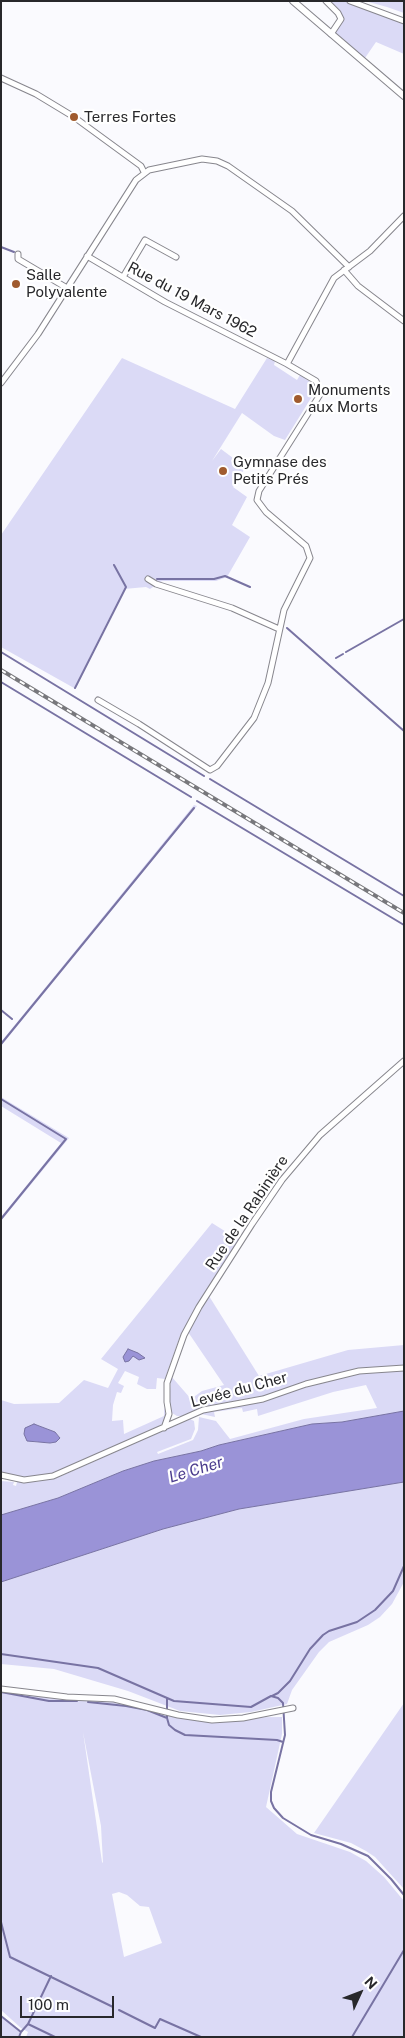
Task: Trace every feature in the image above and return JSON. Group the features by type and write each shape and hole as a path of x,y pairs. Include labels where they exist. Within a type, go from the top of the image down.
{"street":[{"path":"293,1 404,96"},
{"path":"326,1 338,13 341,19 339,25 331,34"},
{"path":"350,1 404,21"},
{"path":"1,78 36,94 74,117 141,166 144,172"},
{"path":"1,384 25,352 136,180 144,172 202,159 217,161 228,166 292,211 347,268 358,286 404,321"},
{"path":"286,364 330,284 338,274 370,250 404,216"},
{"path":"123,277 144,240 176,257"},
{"path":"18,254 18,259 67,288"},
{"name":"Rue du 19 Mars 1962","path":"87,256 165,302 316,381 321,393 257,495 262,508 306,546 309,555 308,563 289,598 279,629"},
{"path":"98,700 139,724 207,770 212,770 251,722 262,702 273,663 279,629 234,609 156,584 148,579"},
{"name":"Rue de la Rabinière","path":"164,1428 169,1414 167,1383 184,1335 199,1307 267,1201 292,1167 320,1135 404,1061"},
{"name":"Levée du Cher","path":"1,1476 24,1480 53,1476 204,1410 263,1399 336,1376 384,1368 404,1368"},
{"path":"169,1414 183,1419"},
{"path":"1,1688 67,1697 114,1700 195,1718 227,1719 293,1708"}],"shaded area":[{"path":"328,1 347,1 404,22 404,54 376,42 365,58 336,35 344,19"},
{"path":"365,1 404,1 404,13 387,7"},
{"path":"122,358 235,409 267,358 275,361 274,365 297,380 300,375 316,386 316,390 285,440 274,436 242,413 212,461 221,449 233,458 231,461 244,470 233,487 247,497 232,525 250,537 227,577 216,581 162,581 150,589 146,587 124,589 74,688 1,647 1,535"},
{"path":"194,805 197,806 1,1046 1,1042"},
{"path":"1,1097 69,1138 1,1221 1,1217 61,1143 1,1106"},
{"path":"212,1223 239,1240 197,1305 180,1336 165,1379 157,1378 156,1389 147,1389 137,1384 139,1377 125,1371 118,1383 124,1386 121,1393 117,1392 113,1405 112,1421 123,1420 124,1434 164,1416 164,1407 166,1414 163,1423 154,1430 58,1472 38,1477 1,1473 1,1400 14,1404 59,1403 84,1380 108,1388 118,1369 101,1359","holes":["37,1425 55,1432 60,1437 56,1442 31,1442"]},
{"path":"209,1296 259,1376 348,1350 404,1345 404,1365 365,1368 334,1374 271,1395 208,1406 182,1416 177,1416 172,1413 169,1407 171,1376 191,1399 202,1391 224,1385 188,1332"},
{"path":"404,1370 404,1411 342,1422 312,1424 154,1461 123,1471 58,1498 1,1515 1,1481 14,1482 13,1485 16,1486 17,1482 36,1482 61,1476 190,1419 194,1421 195,1429 191,1439 157,1452 158,1454 193,1440 198,1430 199,1417 216,1421 230,1439 304,1419 377,1408 366,1385 333,1392 258,1416 257,1409 243,1412 242,1408 214,1412 215,1417 201,1414 205,1411 267,1400 303,1387 350,1375 370,1371"},
{"path":"404,1482 404,1582 392,1604 380,1617 368,1625 329,1642 319,1652 292,1690 287,1704 251,1712 220,1715 180,1711 128,1691 54,1669 1,1664 1,1582 163,1529 239,1509"},
{"path":"1,1689 103,1698 195,1718 282,1717 282,1734 266,1807 297,1834 350,1852 366,1861 384,1877 404,1901 404,2037 26,2037 28,2032 1,2010","holes":["83,1732 101,1826 103,1863 102,1862","119,1892 127,1895 140,1906 149,1907 162,1943 124,1957 112,1894"]},
{"path":"404,1703 404,1889 375,1857 366,1851 351,1843 314,1833"},
{"path":"1,2016 21,2032 18,2037 1,2037"}],"water":[{"path":"128,1349 145,1358 139,1360 133,1356 129,1361 125,1362 123,1357"},
{"name":"Le Cher","path":"404,1411 404,1482 239,1509 163,1529 1,1582 1,1515 58,1498 123,1471 154,1461 312,1424 342,1422"},
{"path":"34,1424 55,1432 60,1438 56,1442 50,1443 27,1441 24,1434 25,1428"}],"waterway":[{"path":"1,247 14,252"},
{"path":"75,688 126,587 114,565"},
{"path":"157,579 214,579 225,576 250,587"},
{"path":"346,652 404,619"},
{"path":"287,628 404,731"},
{"path":"1,652 204,776"},
{"path":"336,658 343,654"},
{"path":"1,682 191,797"},
{"path":"210,779 404,896"},
{"path":"197,801 404,925"},
{"path":"1,1044 194,808"},
{"path":"1,1010 12,1019"},
{"path":"1,1099 66,1139 1,1219"},
{"path":"272,1696 278,1693 290,1681 310,1649 323,1635 329,1631 357,1622 375,1610 393,1591 404,1566"},
{"path":"1,1654 98,1668 174,1701 251,1707 271,1696 278,1698 283,1703 285,1735 271,1792 271,1801 274,1808 283,1818 311,1835 341,1844 368,1856 404,1895"},
{"path":"1,1692 49,1701 77,1701"},
{"path":"167,1698 169,1725 185,1735 277,1740 283,1742"},
{"path":"88,1702 147,1710 167,1718"},
{"path":"1,1922 10,1957 113,2007"},
{"path":"352,2037 404,1950"},
{"path":"51,1976 28,2024 55,2037"},
{"path":"119,2010 155,2028 160,2019 201,2037"},
{"path":"1,2016 21,2032 19,2037"},
{"path":"21,2032 28,2024"}],"railway":[{"path":"1,670 404,913"}],"place":[{"name":"Terres Fortes","path":"74,117"},
{"name":"Salle Polyvalente","path":"16,284"},
{"name":"Monuments aux Morts","path":"298,399"},
{"name":"Gymnase des Petits Prés","path":"223,471"}]}
